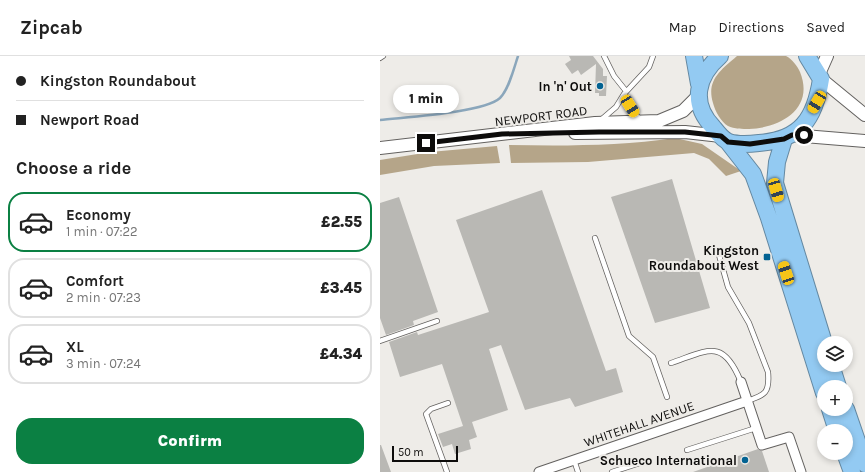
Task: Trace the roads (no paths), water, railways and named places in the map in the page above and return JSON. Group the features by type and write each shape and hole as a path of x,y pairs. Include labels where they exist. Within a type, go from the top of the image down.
{"highway":[{"path":"694,56 702,110 708,123 724,139 753,174 762,198 776,216 821,336"},
{"path":"699,90 712,63 720,56"},
{"path":"807,56 820,77 817,102 804,123 788,137 775,169 776,216 820,380"},
{"path":"724,139 750,144 788,137"},
{"path":"848,416 865,464"},
{"path":"848,460 852,472"}],"street":[{"path":"827,56 820,77 862,113"},
{"name":"NEWPORT ROAD","path":"380,148 595,123 644,123 659,121 683,111 699,90"},
{"path":"502,134 666,132 724,139"},
{"path":"788,137 865,141"},
{"path":"741,382 762,445 789,437 801,472"},
{"name":"WHITEHALL AVENUE","path":"539,472 749,405"}],"lane":[{"path":"604,56 614,76 625,92 636,115 644,123"},
{"path":"595,123 608,116 625,92 648,67 652,56"},
{"path":"594,238 629,336 653,356 667,397"},
{"path":"719,255 728,287 749,324 768,372 769,380 766,392 749,405"},
{"path":"380,341 437,321"},
{"path":"671,363 707,352 719,352 731,360 741,382"},
{"path":"447,472 426,414 431,409 448,403"},
{"path":"687,450 756,428"},
{"path":"574,460 578,472"},
{"path":"612,472 643,462"}],"waterway":[{"path":"380,120 443,114 491,103 500,98 506,89 518,56"}],"place":[{"name":"In 'n' Out","path":"600,86"},
{"name":"Kingston Roundabout West","path":"767,257"},
{"name":"Schueco International","path":"745,460"}]}
